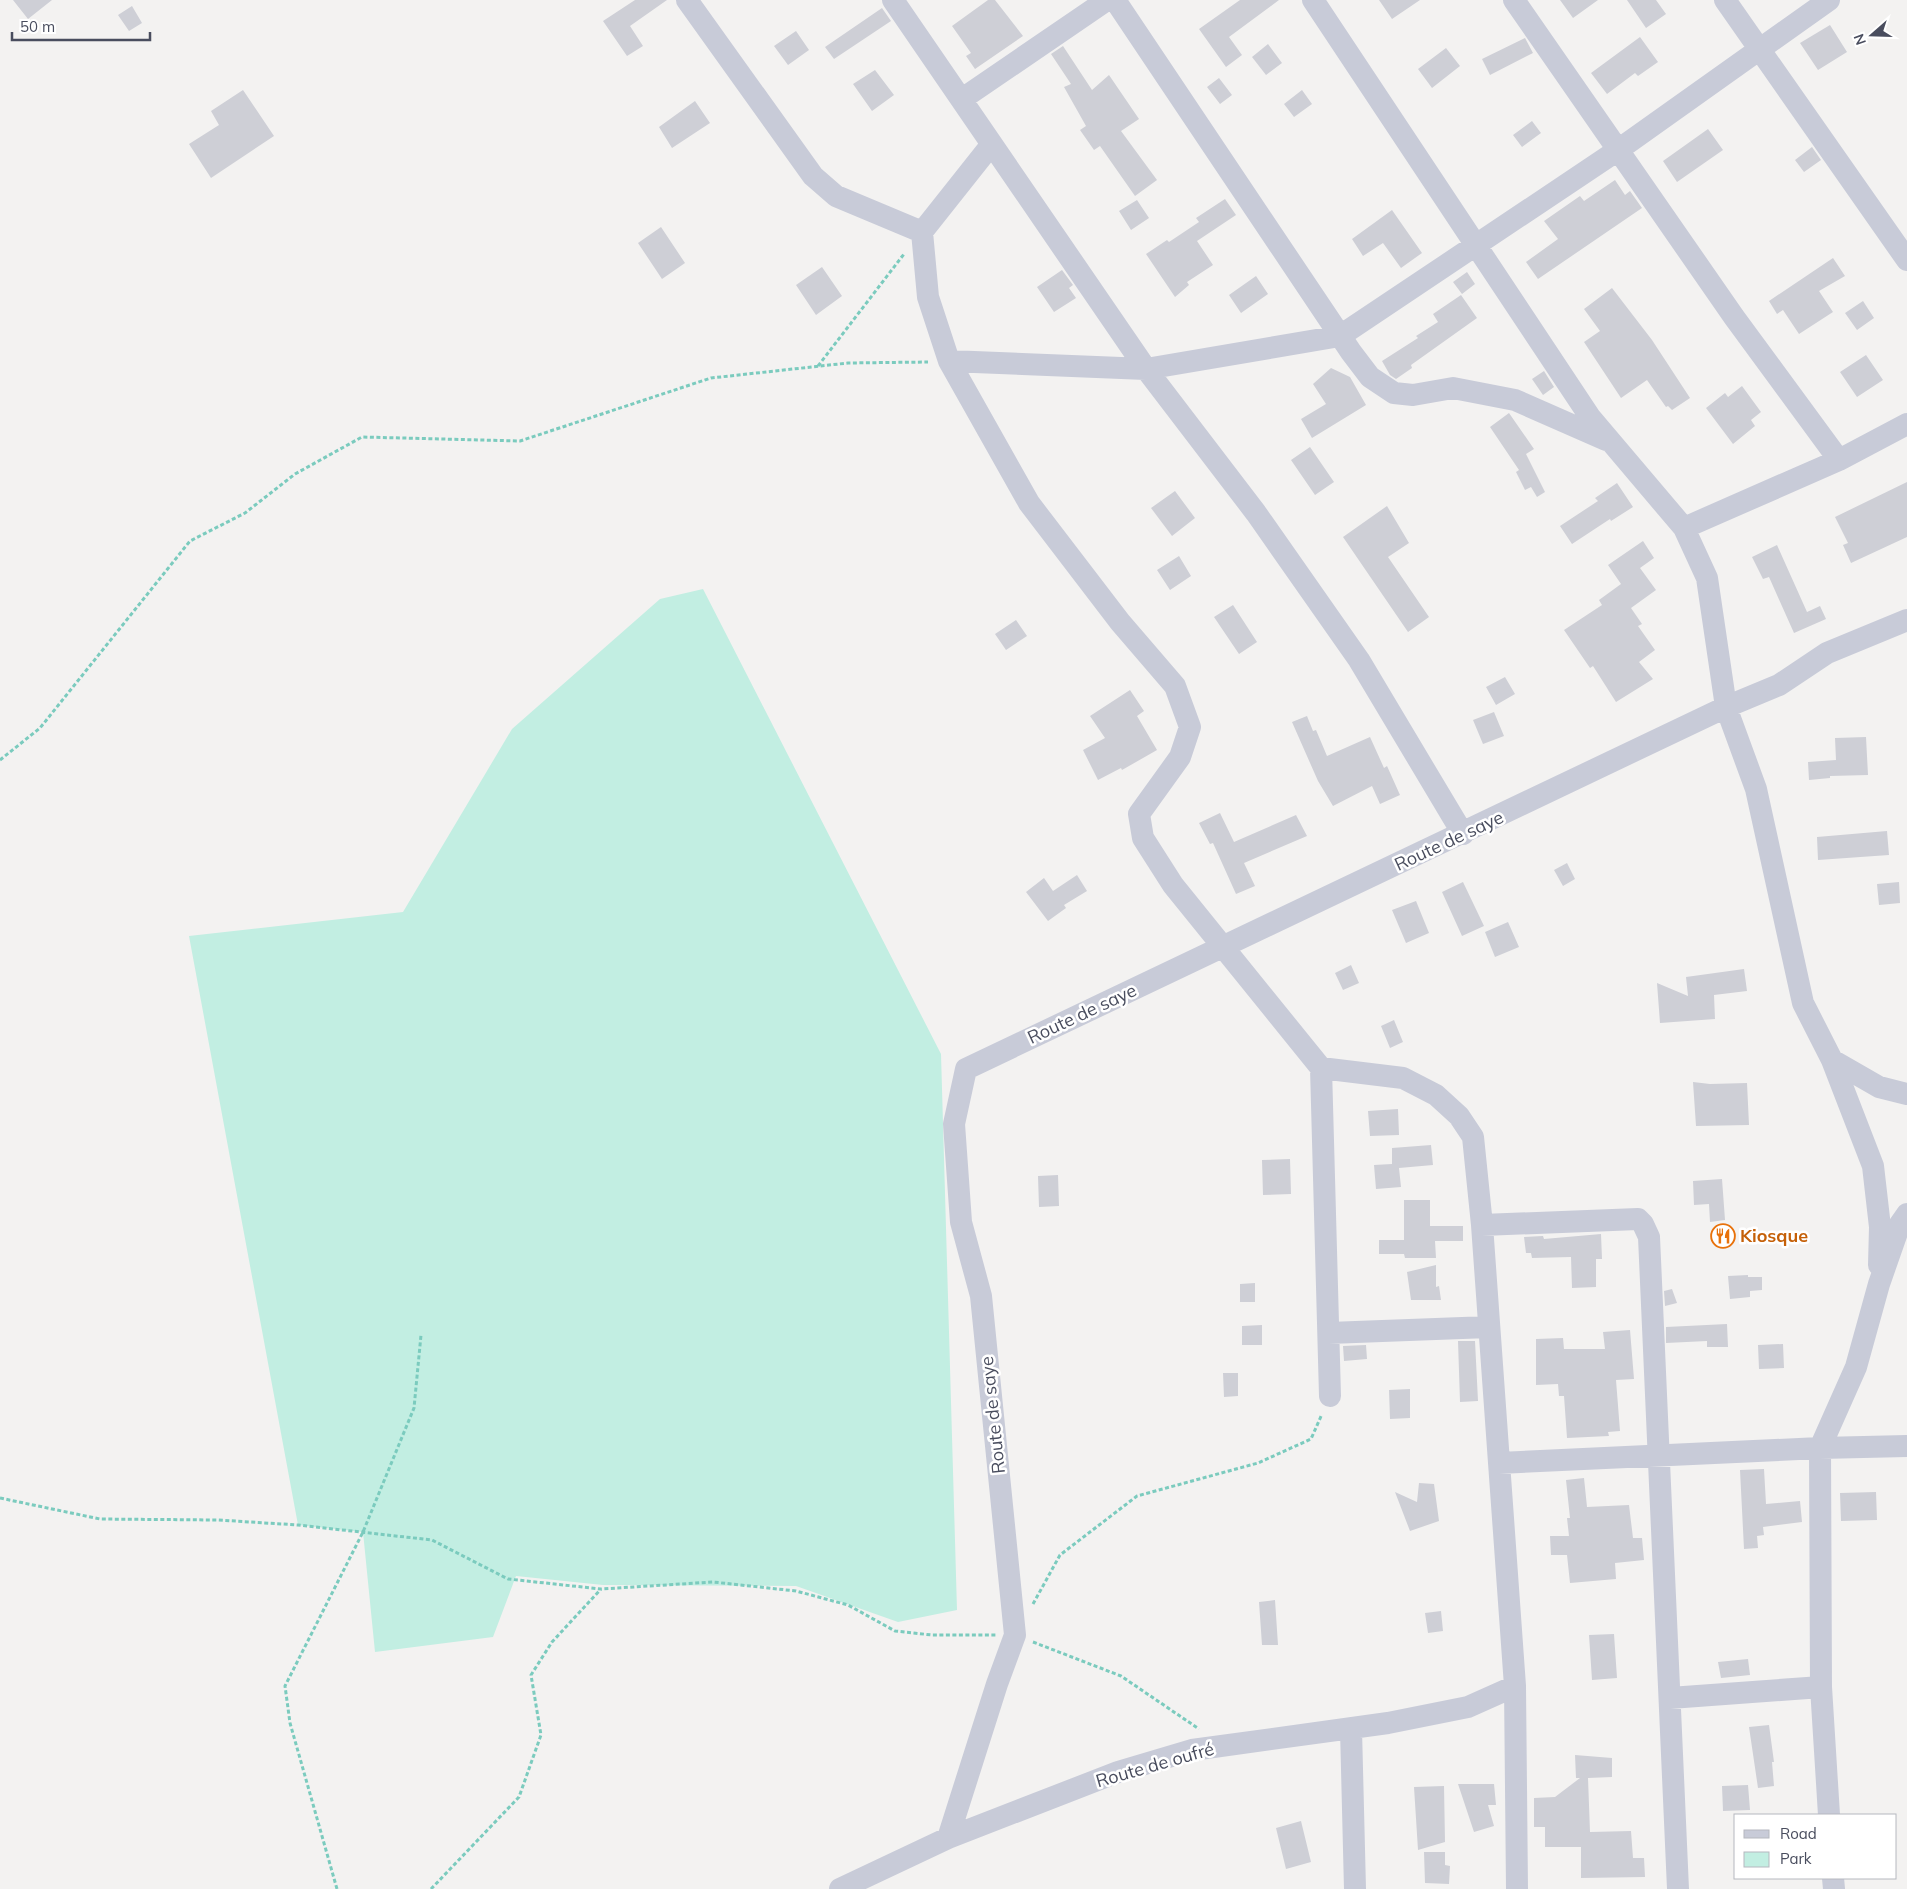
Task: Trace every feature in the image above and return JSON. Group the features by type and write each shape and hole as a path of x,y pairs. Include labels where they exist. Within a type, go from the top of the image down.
{"street":[{"path":"687,0 813,176 836,196 922,232"},
{"path":"893,0 1146,369 1256,513 1353,652 1463,834"},
{"path":"1313,0 1590,417 1684,528 1708,578 1726,707 1756,789 1803,1003 1832,1060 1873,1166 1880,1227 1879,1284"},
{"path":"1514,0 1734,317 1839,460"},
{"path":"1725,0 1907,260"},
{"path":"949,361 1146,369 1340,336 1618,150 1829,0"},
{"path":"962,99 1104,2 1370,377 1394,394 1414,395 1453,388 1515,400 1611,442"},
{"path":"992,145 922,232 928,297 949,361 1029,503 1120,622 1175,686 1190,727 1180,757 1139,814 1143,838 1173,885 1321,1068 1330,1396"},
{"path":"1684,528 1839,460 1907,424"},
{"name":"Route de saye","path":"948,1838 997,1684 1016,1635 981,1296 962,1222 954,1124 966,1069 1463,834 1726,707 1779,685 1827,653 1907,620"},
{"path":"1832,1060 1879,1087 1907,1094"},
{"path":"1321,1068 1403,1078 1436,1095 1459,1116 1473,1137 1482,1225 1515,1686 1517,1889"},
{"path":"1829,1814 1821,1687 1820,1448 1856,1367 1879,1284 1900,1224 1907,1214"},
{"path":"1482,1225 1638,1220 1643,1224 1649,1237 1657,1456 1678,1889"},
{"path":"1329,1334 1489,1327"},
{"path":"1499,1463 1820,1448 1907,1446"},
{"name":"Route de oufré","path":"840,1889 948,1838 1118,1772 1192,1750 1352,1729 1468,1707 1515,1686"},
{"path":"1670,1698 1821,1687"},
{"path":"1352,1729 1355,1889"}],"path":[{"path":"818,366 922,232"},
{"path":"0,760 40,728 190,541 245,513 295,474 362,437 520,441 711,378 848,363 949,361"},
{"path":"338,1889 290,1723 285,1686 363,1532 414,1408 421,1335"},
{"path":"1016,1635 1060,1555 1137,1496 1258,1463 1311,1439 1330,1396"},
{"path":"0,1498 100,1518 218,1520 363,1532 432,1540 508,1580 601,1589 713,1582 796,1591 848,1605 895,1631 932,1635 1016,1635 1121,1676 1184,1720 1228,1744"},
{"path":"431,1889 519,1797 541,1735 531,1676 552,1642 601,1589"}],"green space":[{"path":"703,589 941,1054 957,1610 898,1622 796,1586 603,1585 516,1576 493,1637 375,1652 363,1532 298,1525 189,936 403,912 512,729 660,599"}],"building":[{"path":"13,0 52,0 28,19"},
{"path":"635,0 667,0 630,26 643,46 627,56 603,21"},
{"path":"988,0 995,0 1023,36 975,69 966,56 971,53 952,26"},
{"path":"1240,0 1279,0 1229,37 1242,55 1226,67 1199,29"},
{"path":"1379,0 1420,0 1392,19"},
{"path":"1560,0 1598,0 1573,18"},
{"path":"1627,0 1656,0 1666,14 1646,28"},
{"path":"132,6 142,23 129,31 118,15"},
{"path":"882,8 891,21 834,59 825,47"},
{"path":"1830,25 1847,52 1818,70 1800,43"},
{"path":"796,31 809,50 788,65 774,46"},
{"path":"1640,37 1658,62 1638,76 1635,73 1607,94 1591,73"},
{"path":"1525,38 1533,53 1490,75 1482,59"},
{"path":"1268,44 1282,63 1266,75 1252,57"},
{"path":"1063,46 1092,90 1109,75 1139,119 1121,131 1157,180 1135,196 1100,146 1094,150 1080,130 1086,126 1064,87 1071,84 1051,54"},
{"path":"1446,48 1460,66 1432,88 1418,69"},
{"path":"875,70 894,95 872,111 853,84"},
{"path":"1219,78 1232,95 1220,104 1207,87"},
{"path":"243,90 274,136 211,178 189,144 219,125 211,111"},
{"path":"1302,90 1312,104 1294,117 1284,104"},
{"path":"695,101 710,123 672,148 659,127"},
{"path":"1532,121 1541,133 1522,147 1513,135"},
{"path":"1708,129 1723,150 1677,182 1663,161"},
{"path":"1812,147 1821,160 1804,172 1795,160"},
{"path":"1615,180 1625,195 1630,191 1642,208 1538,279 1526,262 1558,239 1544,221 1580,196 1584,201"},
{"path":"1225,199 1236,215 1197,241 1213,265 1187,282 1189,285 1175,297 1146,254 1167,240 1169,242 1199,222 1196,218"},
{"path":"1137,200 1149,218 1131,230 1119,211"},
{"path":"1392,210 1422,253 1401,268 1383,243 1363,256 1352,239"},
{"path":"661,227 685,263 662,279 638,243"},
{"path":"1833,258 1845,276 1819,291 1833,312 1799,334 1783,310 1777,314 1769,301"},
{"path":"822,267 842,296 816,315 796,285"},
{"path":"1062,270 1073,285 1069,288 1076,298 1054,312 1037,287"},
{"path":"1467,272 1475,284 1462,294 1453,282"},
{"path":"1256,276 1268,294 1241,313 1229,295"},
{"path":"1612,288 1652,340 1690,398 1672,410 1668,406 1666,407 1647,380 1621,398 1584,342 1600,331 1584,309"},
{"path":"1461,295 1477,318 1411,365 1412,368 1396,379 1390,375 1382,361 1418,338 1416,336 1438,322 1433,314"},
{"path":"1863,301 1874,318 1857,330 1845,313"},
{"path":"1866,355 1883,380 1857,397 1840,372"},
{"path":"1331,368 1350,377 1366,405 1312,438 1301,419 1326,404 1313,384"},
{"path":"1544,371 1554,387 1543,395 1532,379"},
{"path":"1742,386 1761,412 1751,420 1755,426 1733,444 1706,408 1725,393 1728,397"},
{"path":"1509,413 1534,449 1526,454 1545,492 1537,497 1531,487 1525,490 1516,472 1519,470 1490,427"},
{"path":"1310,447 1334,482 1315,495 1291,460"},
{"path":"1907,482 1907,537 1851,563 1843,545 1848,543 1835,517"},
{"path":"1617,483 1633,507 1611,521 1610,519 1572,544 1560,526 1598,501 1595,498"},
{"path":"1175,491 1195,518 1172,536 1151,508"},
{"path":"1387,506 1409,543 1388,557 1429,617 1408,632 1343,537"},
{"path":"1643,541 1654,558 1640,568 1656,590 1631,608 1642,624 1638,626 1655,650 1639,662 1653,679 1616,702 1593,666 1590,668 1564,630 1602,605 1599,600 1621,584 1608,565"},
{"path":"1777,545 1807,612 1820,606 1826,619 1794,633 1769,577 1763,579 1752,557"},
{"path":"1179,556 1191,576 1170,590 1157,570"},
{"path":"1233,605 1257,642 1239,654 1214,617"},
{"path":"1016,620 1027,636 1006,650 995,634"},
{"path":"1505,677 1515,694 1496,705 1486,687"},
{"path":"1130,690 1144,711 1137,716 1157,750 1122,770 1121,768 1098,780 1083,750 1105,738 1090,716"},
{"path":"1494,712 1504,736 1483,744 1473,720"},
{"path":"1307,716 1313,731 1316,730 1327,756 1370,737 1384,768 1387,766 1400,795 1380,804 1372,786 1333,806 1318,781 1292,722"},
{"path":"1866,737 1868,775 1830,776 1830,778 1809,780 1808,762 1836,760 1835,738"},
{"path":"1220,813 1234,842 1296,815 1307,836 1244,863 1255,886 1236,894 1213,843 1210,844 1199,823"},
{"path":"1887,831 1889,855 1818,860 1817,837"},
{"path":"1567,863 1575,879 1563,886 1554,870"},
{"path":"1077,875 1087,891 1064,905 1066,908 1048,921 1026,892 1044,878 1053,891"},
{"path":"1463,882 1484,926 1462,936 1442,892"},
{"path":"1899,882 1900,903 1879,905 1877,884"},
{"path":"1416,901 1429,933 1406,943 1392,910"},
{"path":"1508,922 1519,947 1495,957 1485,932"},
{"path":"1351,965 1359,983 1343,990 1335,973"},
{"path":"1744,969 1747,991 1714,995 1715,1019 1660,1023 1657,983 1688,996 1686,977"},
{"path":"1394,1020 1403,1042 1390,1048 1381,1026"},
{"path":"1693,1082 1710,1084 1747,1083 1749,1125 1696,1126"},
{"path":"1398,1109 1399,1135 1370,1136 1368,1111"},
{"path":"1431,1145 1433,1165 1399,1168 1401,1187 1376,1189 1374,1165 1392,1164 1392,1148"},
{"path":"1290,1159 1291,1194 1263,1195 1262,1160"},
{"path":"1058,1175 1059,1206 1039,1207 1038,1176"},
{"path":"1722,1179 1725,1220 1710,1222 1709,1204 1694,1205 1693,1181"},
{"path":"1404,1200 1430,1200 1430,1226 1463,1226 1463,1241 1435,1241 1436,1258 1405,1258 1404,1254 1379,1254 1379,1240 1404,1240"},
{"path":"1601,1234 1602,1259 1596,1259 1596,1287 1572,1288 1571,1257 1532,1258 1531,1253 1526,1253 1524,1237 1543,1236 1544,1239"},
{"path":"1436,1265 1436,1287 1439,1286 1441,1300 1411,1300 1407,1272"},
{"path":"1748,1275 1748,1277 1762,1277 1762,1290 1750,1291 1750,1297 1730,1299 1728,1276"},
{"path":"1255,1283 1255,1302 1240,1302 1240,1284"},
{"path":"1672,1289 1677,1303 1665,1306 1664,1291"},
{"path":"1727,1324 1728,1347 1707,1347 1707,1341 1666,1343 1666,1327"},
{"path":"1262,1325 1262,1345 1242,1345 1242,1326"},
{"path":"1630,1330 1634,1379 1616,1380 1620,1431 1608,1432 1609,1436 1567,1438 1564,1396 1559,1396 1558,1384 1536,1385 1536,1339 1563,1338 1564,1349 1605,1349 1603,1332"},
{"path":"1458,1341 1475,1341 1478,1401 1460,1402"},
{"path":"1783,1344 1784,1368 1759,1369 1758,1345"},
{"path":"1366,1345 1367,1359 1344,1361 1343,1346"},
{"path":"1223,1373 1238,1373 1238,1396 1224,1397"},
{"path":"1410,1389 1410,1418 1390,1419 1389,1390"},
{"path":"1764,1469 1766,1504 1800,1501 1802,1522 1763,1527 1764,1535 1757,1536 1758,1548 1744,1549 1740,1470"},
{"path":"1584,1478 1587,1507 1629,1505 1633,1538 1642,1538 1644,1560 1615,1563 1616,1579 1570,1583 1567,1555 1551,1555 1550,1536 1569,1536 1567,1518 1570,1518 1566,1480"},
{"path":"1419,1483 1434,1484 1439,1521 1410,1531 1395,1492 1417,1502"},
{"path":"1876,1492 1877,1520 1841,1521 1840,1493"},
{"path":"1275,1600 1278,1645 1262,1645 1259,1602"},
{"path":"1441,1611 1443,1631 1428,1633 1425,1613"},
{"path":"1614,1634 1617,1678 1592,1680 1589,1635"},
{"path":"1748,1659 1750,1675 1721,1678 1718,1662"},
{"path":"1769,1725 1774,1762 1772,1762 1774,1786 1758,1788 1749,1727"},
{"path":"1575,1755 1612,1758 1612,1777 1588,1778 1590,1832 1631,1831 1633,1858 1644,1858 1645,1877 1581,1878 1581,1847 1545,1847 1545,1827 1534,1827 1534,1798 1555,1797 1580,1778 1576,1778"},
{"path":"1458,1784 1494,1784 1496,1805 1488,1805 1494,1826 1474,1832"},
{"path":"1748,1785 1750,1810 1723,1811 1722,1786"},
{"path":"1444,1786 1445,1842 1418,1850 1414,1787"},
{"path":"1301,1821 1311,1862 1286,1869 1276,1828"},
{"path":"1424,1852 1445,1852 1445,1865 1450,1866 1449,1884 1425,1883"}],"place":[{"name":"Kiosque","path":"1723,1236"}]}
